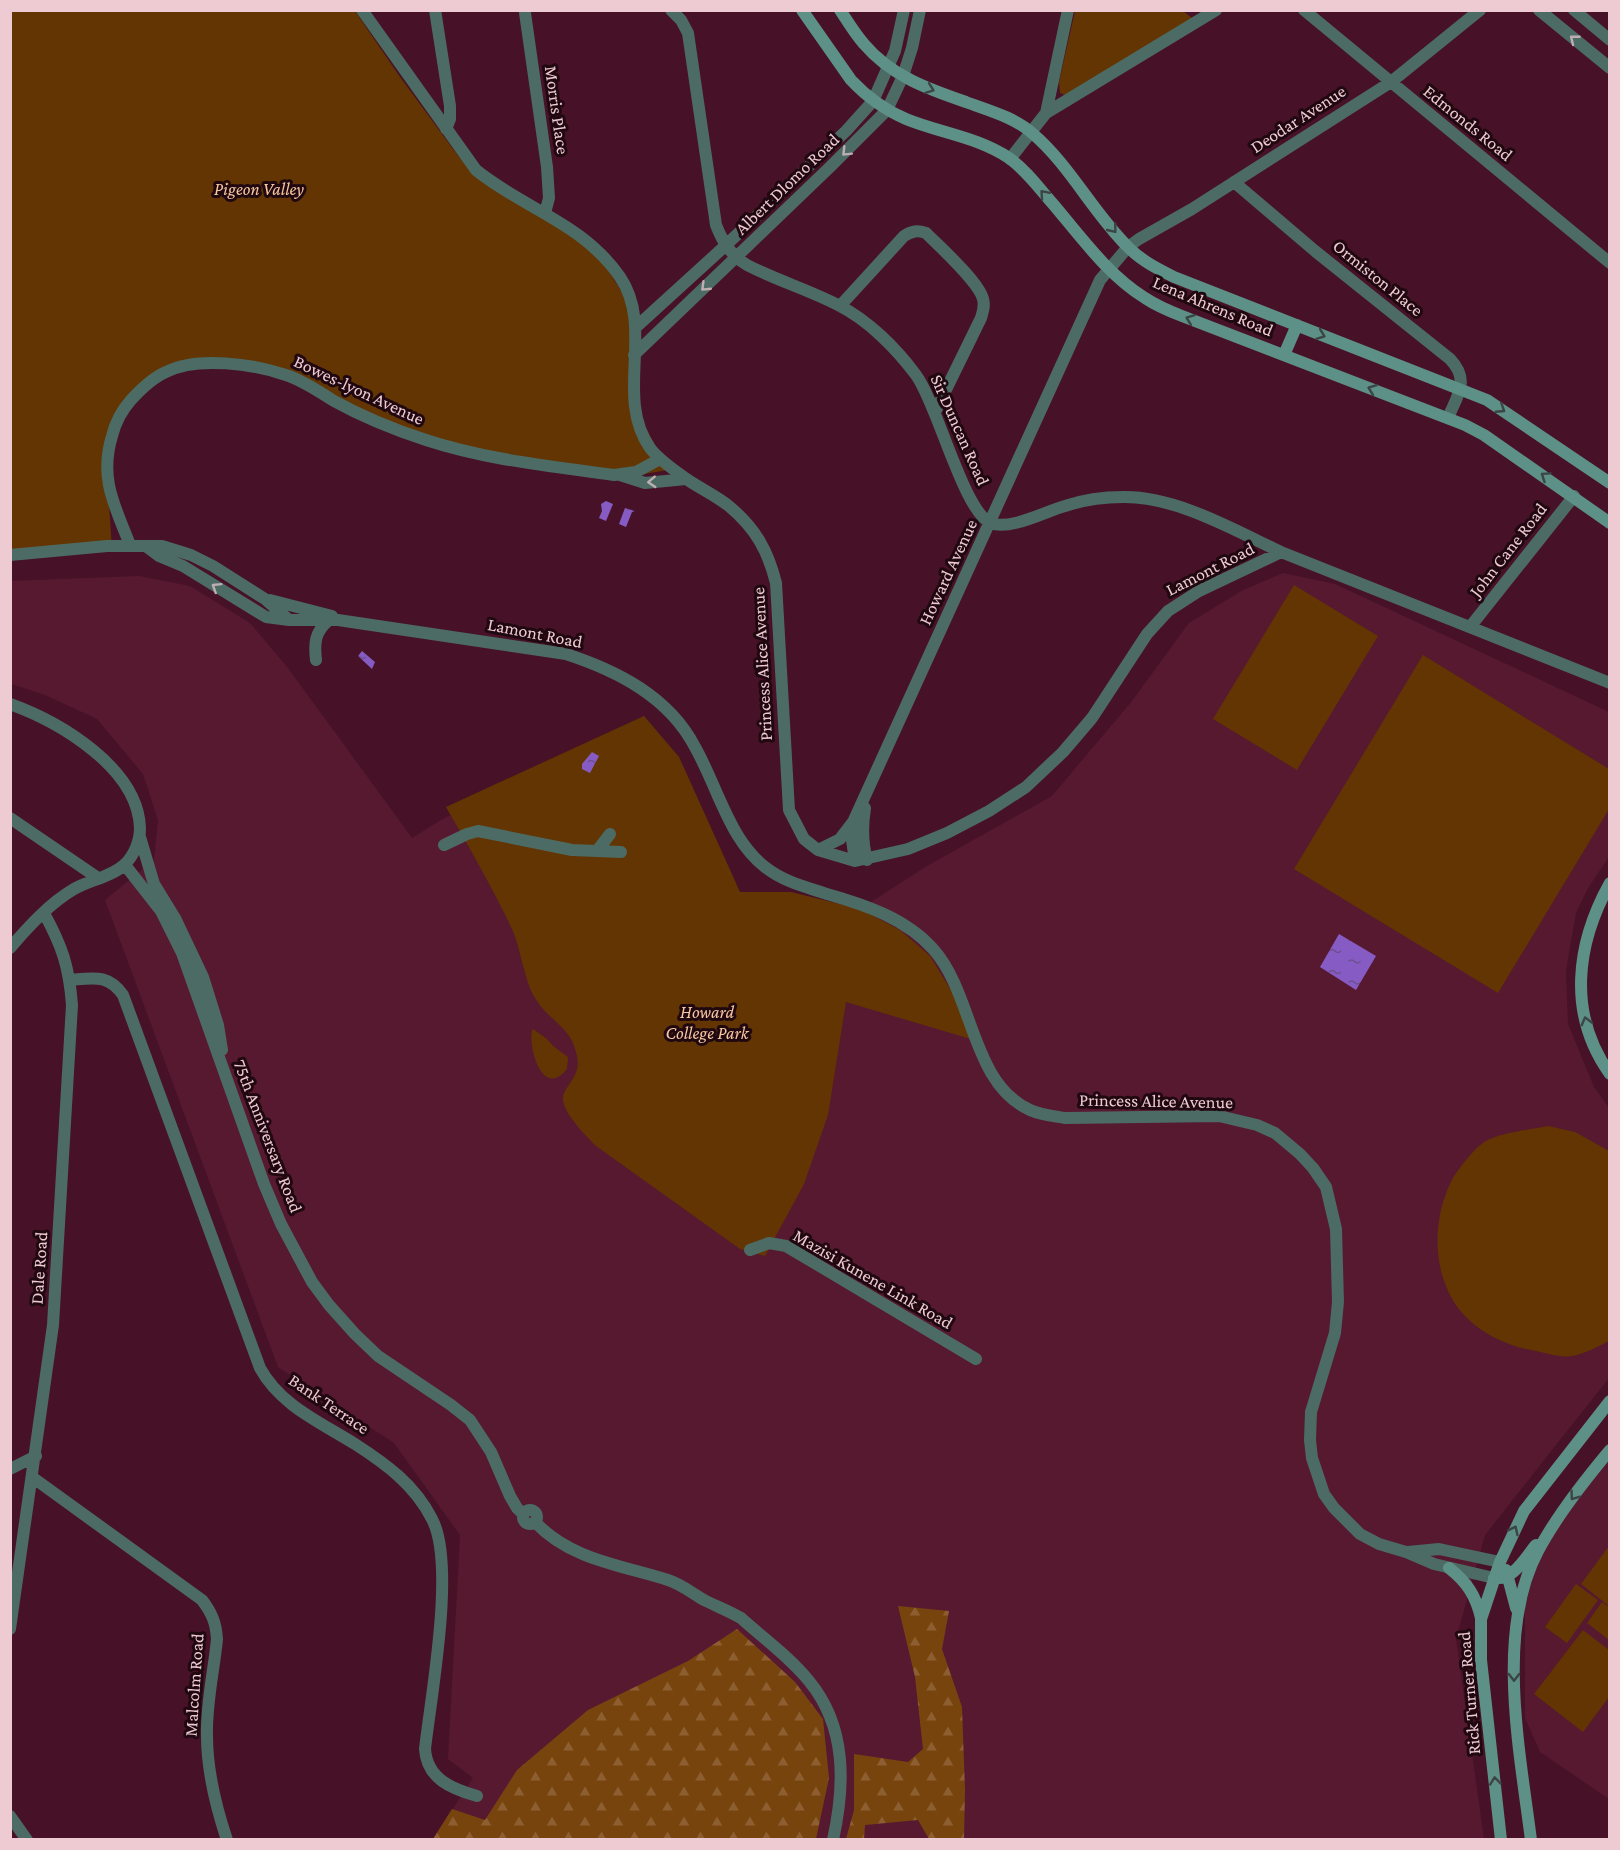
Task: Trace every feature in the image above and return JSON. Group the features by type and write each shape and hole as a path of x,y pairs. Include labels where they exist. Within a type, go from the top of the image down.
{"main road":[{"name":"Lena Ahrens Road","path":"802,10 851,80 873,101 908,120 990,147 1010,159 1127,286 1159,306 1448,418 1484,435 1610,523"},
{"name":"Lena Ahrens Road","path":"840,10 864,44 889,67 903,76 920,86 994,112 1030,132 1050,152 1128,247 1152,267 1487,400 1610,483"},
{"path":"1284,355 1296,325"},
{"path":"1610,883 1600,899 1586,936 1580,978 1581,1000 1594,1048 1610,1074"},
{"name":"Rick Turner Road","path":"1501,1839 1484,1686 1481,1619 1500,1562 1524,1510 1610,1401"},
{"path":"1494,1578 1501,1579 1509,1576 1553,1526 1610,1450"},
{"path":"1517,1614 1537,1552 1553,1526"},
{"path":"1500,1562 1509,1576 1517,1614 1515,1698 1531,1839"},
{"path":"1449,1568 1468,1585 1478,1606 1481,1619"}],"street":[{"name":"Princess Alice Avenue","path":"362,10 476,170 580,235 602,254 621,278 630,298 635,328 633,391 642,433 660,459 729,506 763,543 771,562 776,583 789,810 804,839 818,850"},
{"path":"435,10 450,106 450,119 446,129"},
{"name":"Sir Duncan Road","path":"671,10 681,20 688,33 716,225 725,246 735,258 754,269 840,306 889,344 917,376 935,412 968,495 981,516 990,523"},
{"name":"Albert Dlomo Road","path":"635,328 846,131 873,101 895,51 904,10"},
{"name":"Albert Dlomo Road","path":"634,355 887,110 903,76 920,10"},
{"path":"1046,112 1068,10"},
{"path":"1010,159 1046,112 1216,10"},
{"name":"Edmonds Road","path":"1304,10 1608,257"},
{"name":"Deodar Avenue","path":"1128,247 1391,82 1480,10"},
{"path":"1539,10 1610,68"},
{"path":"1574,10 1610,40"},
{"name":"Morris Place","path":"525,13 547,167 549,198 545,213"},
{"name":"Ormiston Place","path":"1234,182 1315,251 1450,359 1460,369 1462,381 1460,389"},
{"path":"840,306 911,231 918,230 926,233 976,286 983,297 984,308 981,318 935,412"},
{"name":"Howard Avenue","path":"818,850 840,839 854,820 1101,280 1128,247"},
{"name":"Bowes-lyon Avenue","path":"130,545 112,500 106,477 107,452 114,428 126,406 142,388 167,371 198,364 228,363 286,375 381,423 425,440 502,459 620,475 636,472 660,459"},
{"path":"1448,418 1460,389"},
{"path":"620,475 645,483 686,478"},
{"name":"John Cane Road","path":"1470,627 1574,496"},
{"path":"990,523 1014,523 1066,505 1089,500 1121,497 1147,498 1217,523 1281,552"},
{"path":"10,555 130,545 162,546 191,555 265,599 289,620"},
{"name":"Lamont Road","path":"147,547 159,556 183,566 266,617 289,620 333,620 566,654 621,675 650,694 671,713 684,729 695,747 732,827 754,857 784,879 833,896"},
{"name":"Lamont Road","path":"861,861 908,849 947,833 989,811 1026,787 1063,752 1092,718 1147,634 1168,611 1199,591 1281,552 1610,683"},
{"name":"Lamont Road","path":"265,599 330,615 333,620"},
{"path":"316,660 314,646 319,630 333,620"},
{"path":"10,704 30,711 69,732 107,764 135,804 139,813 140,837 154,884 176,920 203,977 218,1025 226,1073"},
{"name":"Howard Avenue","path":"861,861 862,828 867,793"},
{"path":"10,818 98,878"},
{"name":"Howard Avenue","path":"854,820 852,840 861,861"},
{"path":"444,845 478,831 572,850 621,852"},
{"path":"597,851 610,834"},
{"path":"10,948 44,913 70,892 124,865 132,855 140,837"},
{"path":"818,850 861,861"},
{"name":"75th Anniversary Road","path":"124,865 161,911 182,953 264,1184 281,1224 312,1282 329,1305 378,1356 470,1420 491,1452 510,1496 522,1503 526,1512 536,1512 535,1522 551,1537 580,1554 613,1566 668,1580 730,1611 741,1618 809,1681 829,1714 840,1752 842,1789 833,1839"},
{"name":"Princess Alice Avenue","path":"833,896 881,912 902,924 933,949 954,981 986,1063 999,1085 1021,1106 1041,1114 1065,1118 1219,1116 1257,1125 1275,1133 1300,1154 1326,1187 1336,1229 1339,1267 1335,1333 1311,1412 1312,1458 1324,1494 1360,1534 1379,1544 1407,1552 1434,1564 1494,1578"},
{"name":"Dale Road","path":"10,1629 36,1456 52,1325 60,1231 72,1005 70,980 61,944 44,913"},
{"name":"Bank Terrace","path":"70,980 100,978 109,981 123,995 266,1379 289,1403 390,1467 410,1487 432,1519 439,1534 442,1575 439,1633 425,1749 426,1761 439,1779 458,1790 477,1796"},
{"name":"Mazisi Kunene Link Road","path":"750,1250 769,1243 786,1246 976,1359"},
{"path":"10,1469 36,1456"},
{"name":"Malcolm Road","path":"32,1477 202,1600 211,1613 217,1639 207,1714 208,1756 220,1817 227,1839"},
{"name":"Princess Alice Avenue","path":"1407,1552 1439,1549 1500,1562"},
{"path":"10,1816 27,1839"}],"shaded area":[{"path":"1283,573 1335,584 1609,712 1609,857 1588,888 1576,913 1566,970 1568,1024 1594,1087 1609,1108 1609,1378 1485,1535 1456,1639 1484,1839 433,1839 473,1778 448,1759 460,1535 394,1443 278,1367 105,900 154,860 158,820 143,774 97,719 45,695 11,684 10,581 139,576 190,586 250,623 288,668 412,838 441,820 644,716 679,757 740,892 791,892 860,909 927,866 1052,796 1132,701 1189,623 1243,590"},
{"path":"1609,1451 1609,1799 1540,1752 1525,1718 1525,1606 1543,1545"}],"green space":[{"name":"Pigeon Valley","path":"11,11 355,11 459,157 599,256 623,294 635,328 635,407 668,470 621,478 464,454 337,400 249,368 184,368 142,391 117,430 108,491 112,548 11,557"},
{"path":"1075,11 1183,11 1196,21 1068,96 1060,93 1059,82"},
{"path":"1294,585 1378,636 1297,770 1213,719"},
{"path":"1423,655 1609,769 1609,809 1498,993 1294,869"},
{"name":"Howard College Park","path":"644,716 679,757 740,892 791,892 860,909 900,930 930,956 962,1008 974,1040 846,1002 828,1115 804,1184 765,1256 740,1249 596,1146 570,1117 563,1098 578,1066 573,1043 565,1031 539,1004 531,991 512,929 446,807"},
{"path":"533,1029 568,1057 567,1069 558,1077 550,1078 538,1065 532,1044"},
{"path":"1548,1126 1575,1132 1609,1151 1609,1341 1586,1352 1568,1356 1558,1356 1508,1344 1474,1324 1455,1304 1446,1287 1438,1251 1440,1213 1453,1178 1463,1163 1481,1144 1492,1138"},
{"path":"1609,1546 1609,1606 1581,1584"},
{"path":"1576,1584 1598,1600 1567,1643 1545,1627"},
{"path":"1602,1602 1609,1607 1609,1640 1587,1623"},
{"path":"898,1606 949,1611 942,1649 962,1707 964,1839 929,1839 918,1820 865,1825 864,1839 846,1839 854,1810 854,1754 908,1762 923,1749 915,1677"},
{"path":"737,1629 795,1682 823,1719 829,1778 816,1839 433,1839 452,1809 485,1820 517,1770 588,1710 688,1661"},
{"path":"1583,1630 1609,1650 1609,1697 1583,1732 1534,1694"}],"water":[{"path":"606,501 613,504 606,521 599,518 602,511 601,504"},
{"path":"625,508 635,511 632,512 626,527 619,524"},
{"path":"362,651 375,662 372,669 358,656"},
{"path":"592,752 599,756 590,773 582,769 582,764"},
{"path":"1339,934 1376,956 1356,990 1320,967"}]}
